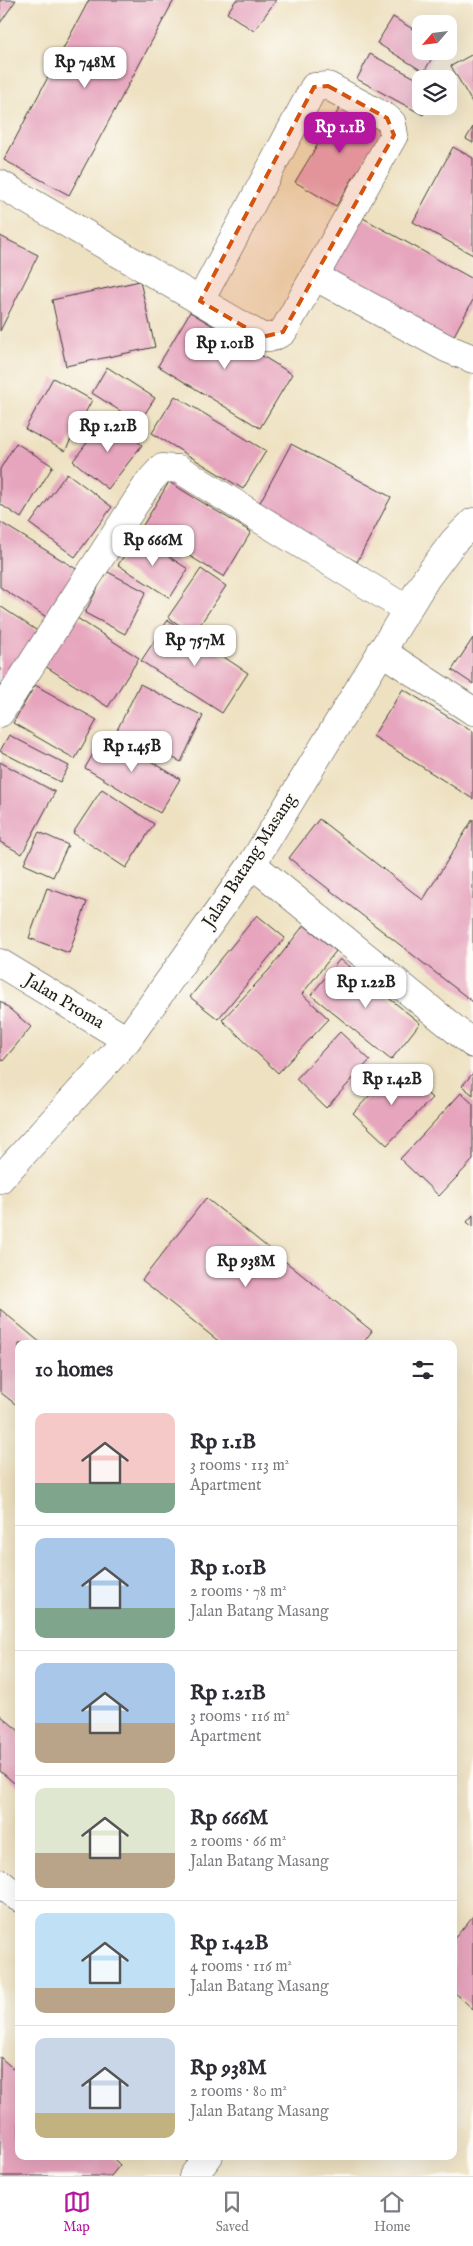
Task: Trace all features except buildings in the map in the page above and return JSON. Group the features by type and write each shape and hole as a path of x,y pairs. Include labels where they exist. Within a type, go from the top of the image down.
{"street":[{"path":"0,184 200,301 262,337 274,337 284,332 394,135 392,123 388,118 328,86 320,85 314,87 200,301"},
{"path":"314,276 446,348 473,359"},
{"path":"0,712 149,482 162,468 179,469 406,609"},
{"name":"Jalan Batang Masang","path":"0,1179 127,1040 252,864 406,609 432,570 473,522"},
{"path":"381,651 473,711"},
{"path":"252,864 473,1044"},
{"name":"Jalan Proma","path":"0,963 127,1040"},
{"path":"0,1884 15,1895"},
{"path":"192,2176 206,2160"}],"highlighted area":[{"path":"328,86 387,118 394,135 283,332 262,337 200,301 314,87"}]}
